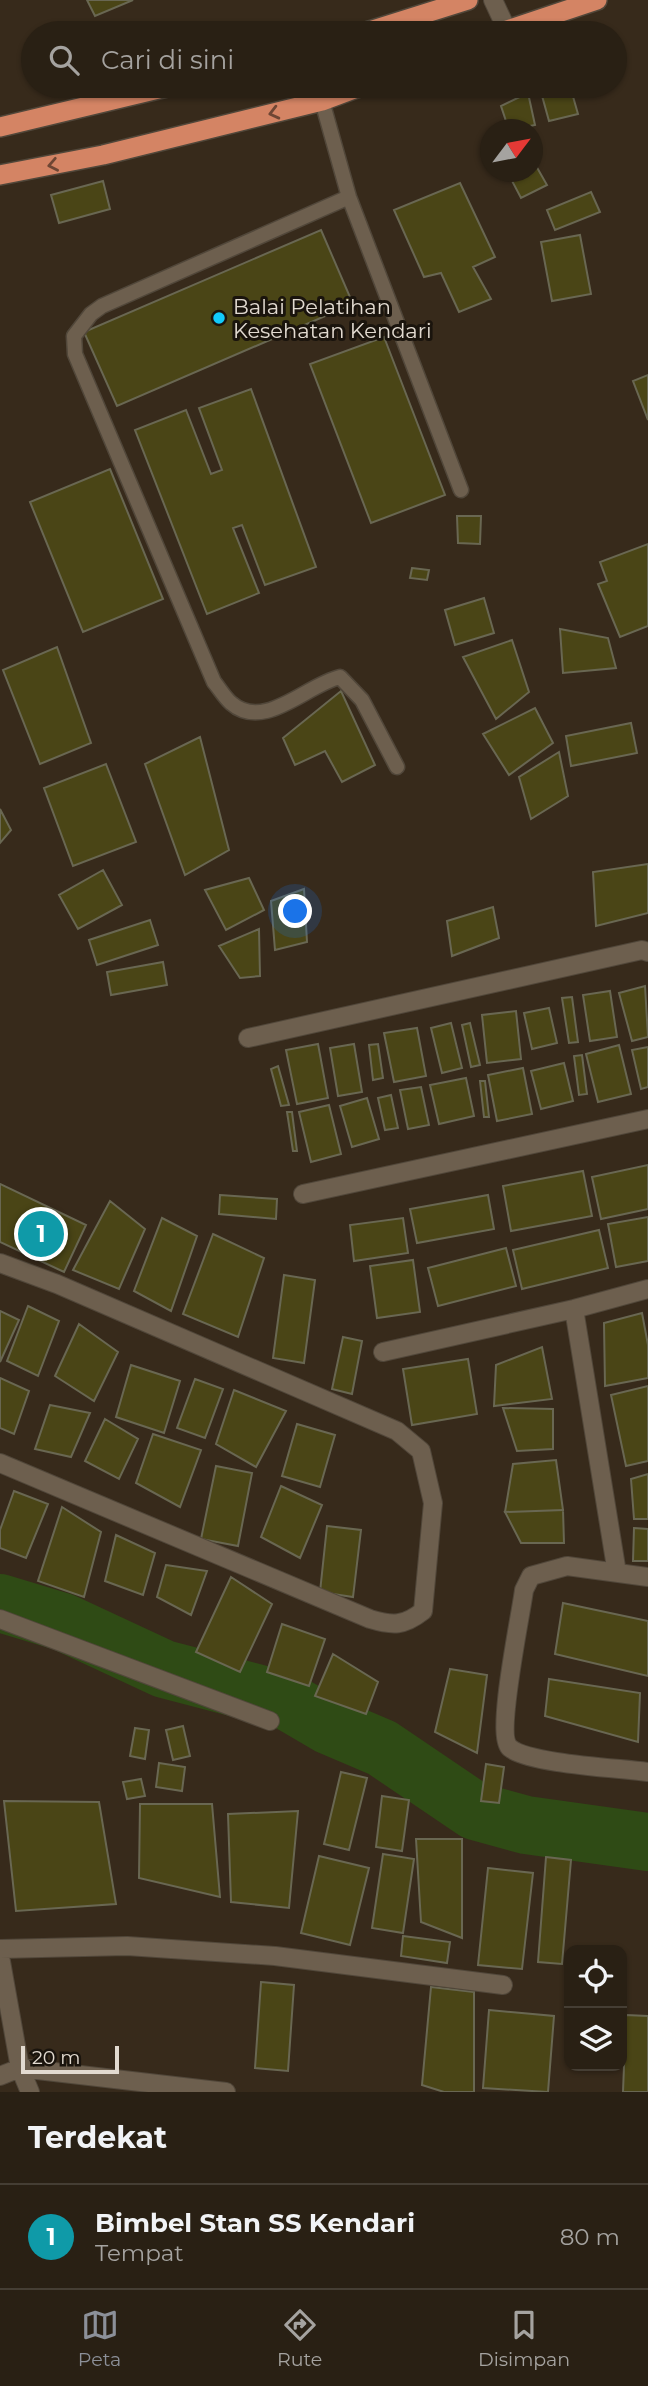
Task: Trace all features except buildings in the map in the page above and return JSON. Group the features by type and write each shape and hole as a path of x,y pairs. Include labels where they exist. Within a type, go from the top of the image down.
{"highway":[{"path":"401,21 468,0"},
{"path":"535,21 597,0"},
{"path":"0,127 122,98"},
{"path":"0,175 103,155 330,98"}],"street":[{"path":"493,0 500,21"},
{"path":"248,1038 642,950 648,952"},
{"path":"303,1194 648,1119"},
{"path":"0,1263 57,1284 397,1431 421,1451 433,1503 423,1611 407,1624 389,1625 370,1619 0,1463"},
{"path":"383,1352 574,1309 648,1289"},
{"path":"574,1309 617,1573"},
{"path":"648,1577 567,1566 531,1576 524,1590 504,1714 504,1738 511,1748 540,1759 648,1772"},
{"path":"0,1619 270,1721"},
{"path":"0,1949 127,1946 275,1956 503,1985"},
{"path":"0,1956 20,2068 30,2092"},
{"path":"0,2076 20,2068 226,2092"}],"lane":[{"path":"322,101 349,197 461,490"},
{"path":"349,197 102,306 91,314 74,336 75,354 214,682 232,704 252,713 281,708 321,681 340,677 362,700 397,766"}],"waterway":[{"path":"0,1603 63,1622 164,1669 287,1701 328,1725 382,1748 475,1811 526,1825 648,1842"}],"place":[{"name":"Balai Pelatihan Kesehatan Kendari","path":"219,318"},
{"name":"Bimbel Stan SS Kendari","path":"41,1234"}]}
